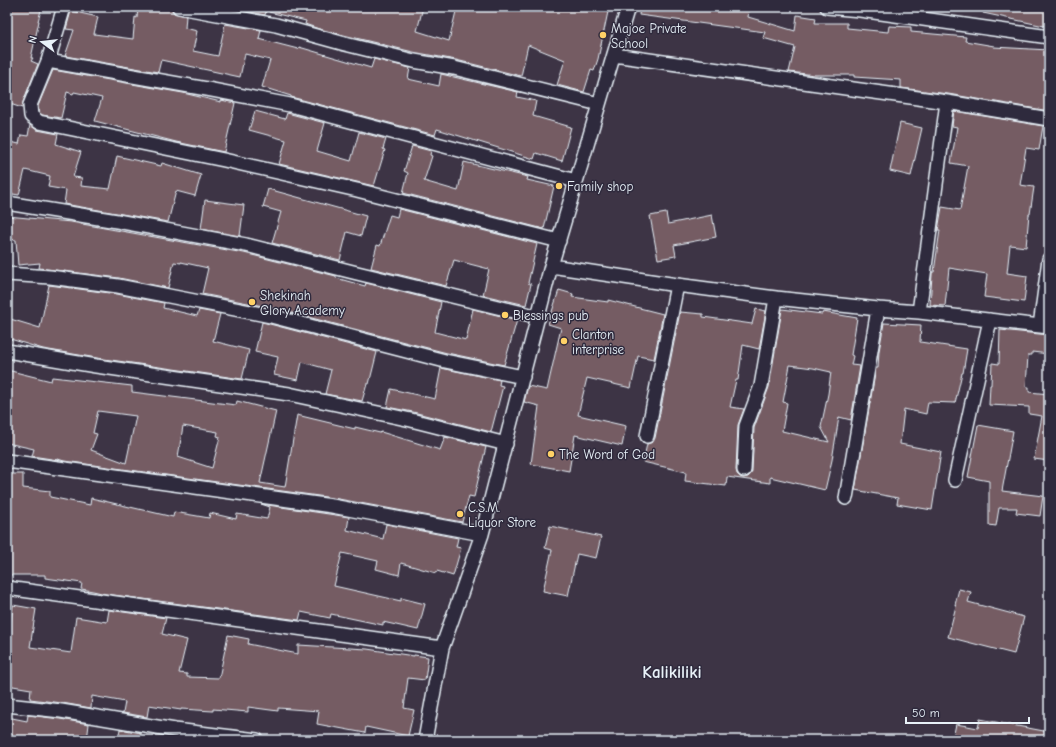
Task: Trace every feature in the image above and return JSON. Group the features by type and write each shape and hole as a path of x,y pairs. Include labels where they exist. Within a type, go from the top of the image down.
{"street":[{"path":"64,7 48,61 30,105 31,116 39,122 224,160 349,188 559,241"},
{"path":"179,7 276,25 414,61 454,68 599,104"},
{"path":"425,740 442,648 482,534 551,266 628,7"},
{"path":"827,7 860,10 1049,37"},
{"path":"614,55 947,102 1049,120"},
{"path":"48,61 290,105 576,181"},
{"path":"919,312 947,102"},
{"path":"7,203 117,221 246,245 539,317"},
{"path":"551,266 776,298 1045,326 1049,259"},
{"path":"7,274 50,277 118,286 271,316 445,361 523,377"},
{"path":"647,436 677,285"},
{"path":"744,470 746,426 760,386 776,298"},
{"path":"846,498 878,309"},
{"path":"955,480 990,320"},
{"path":"7,351 96,366 289,394 411,420 506,444"},
{"path":"7,461 332,506 482,534"},
{"path":"7,588 442,648"},
{"path":"7,705 61,711 175,730 257,740"}],"building":[{"path":"7,7 42,7 31,58 33,58 31,61 38,64 22,108 7,103"},
{"path":"138,7 171,7 174,13 186,16 185,28 197,31 193,51 218,56 225,24 261,30 259,39 298,49 299,47 371,68 374,59 410,68 408,79 439,86 441,74 518,92 517,97 536,101 533,116 571,127 562,161 536,153 534,159 437,129 435,135 291,97 262,87 270,60 245,54 240,77 161,60 158,72 65,56 74,30 66,29 71,11 98,17 94,34 133,39 135,17 137,18"},
{"path":"229,7 267,7 265,15"},
{"path":"270,7 423,7 417,31 449,41 457,7 609,7 598,59 594,71 591,70 584,92 557,85 565,60 528,45 521,76 319,29 305,24 306,21 269,12"},
{"path":"640,7 724,7 749,10 748,17 795,31 797,15 816,18 815,23 847,23 847,28 888,32 889,26 911,27 911,32 966,37 965,41 994,46 993,47 1049,50 1049,111 948,94 901,88 901,80 854,77 854,75 815,75 789,72 795,47 763,38 765,32 639,15"},
{"path":"983,7 1049,7 1049,27 983,13"},
{"path":"53,70 183,93 221,102 221,100 235,103 224,152 176,142 95,121 102,98 74,92 73,94 67,92 61,118 42,115 39,112 38,106"},
{"path":"255,111 285,119 287,113 325,123 317,151 351,161 359,132 386,139 383,149 385,150 374,186 279,164 286,140 249,130"},
{"path":"954,111 1043,126 1039,150 1026,148 1020,185 1034,187 1029,214 1026,247 1010,245 1007,273 1027,276 1024,302 984,297 987,274 949,268 945,306 930,305 932,272 934,272 942,207 960,210 968,166 951,163 957,127 952,126"},
{"path":"900,123 922,128 911,176 890,171"},
{"path":"30,125 37,130 58,134 56,144 81,152 73,177 82,178 81,186 110,189 117,156 161,166 162,163 201,175 195,196 176,191 168,222 64,204 66,190 48,187 50,176 25,170 19,195 7,193 7,141 19,144 21,135 28,136"},
{"path":"412,146 431,151 430,155 432,156 424,181 458,191 464,162 528,177 527,180 554,186 544,229 403,193 408,173 404,171"},
{"path":"268,189 366,216 361,236 347,232 340,260 272,243 281,212 263,207"},
{"path":"205,200 244,205 240,236 201,229"},
{"path":"399,209 537,244 528,283 531,284 526,305 483,295 489,269 454,260 446,286 371,268 377,245 380,246 390,215 397,217"},
{"path":"666,213 668,224 712,215 716,237 674,245 676,256 658,259 650,216"},
{"path":"7,216 71,222 244,253 336,276 336,278 365,286 366,283 441,302 435,332 466,340 473,309 517,320 504,365 447,353 273,308 202,294 208,268 181,262 174,262 168,288 119,278 39,268 40,263 18,265 16,240 7,239"},
{"path":"49,285 117,294 164,303 163,308 197,316 199,310 220,314 213,341 249,350 242,379 43,349 7,338 7,318 40,328"},
{"path":"559,290 573,294 572,297 608,302 608,300 663,314 654,359 638,356 631,388 587,378 578,415 626,426 622,446 575,435 569,471 531,464 539,406 524,402 528,386 547,390 561,328 548,324"},
{"path":"756,309 766,311 759,349 743,345 738,380 736,380 730,407 744,409 738,425 736,470 737,474 743,478 748,477 752,471 754,428 769,387 782,309 822,314 823,312 857,318 851,355 853,356 851,365 860,366 851,420 839,417 832,460 825,490 770,477 770,483 727,477 726,486 685,481 686,472 643,462 647,444 653,442 655,438 680,312 703,314 703,317 752,324","holes":["790,365 831,372 821,427 829,442 782,431 787,403 783,402"]},
{"path":"262,322 377,352 369,384 367,384 362,401 325,394 331,370 302,362 298,380 274,375 278,357 255,352"},
{"path":"884,323 921,325 920,342 967,349 963,373 955,403 928,402 926,414 904,409 900,444 941,452 932,510 897,504 898,498 855,490 876,368 878,368 879,351"},
{"path":"1000,330 1049,335 1049,354 1032,352 1032,355 1028,355 1026,387 1029,387 1029,392 1049,394 1049,461 1034,459 1042,416 1029,414 1029,407 989,405 992,363 999,364"},
{"path":"441,368 500,380 499,385 503,386 491,432 413,412 387,407 391,389 435,399"},
{"path":"7,370 51,381 52,377 132,386 132,392 236,405 237,401 276,411 260,483 285,487 297,415 355,429 355,427 381,432 440,450 445,437 486,447 474,497 469,496 462,522 333,498 32,456 34,449 7,443","holes":["98,411 136,416 126,463 91,450 97,434 93,433","183,426 218,432 217,436 220,437 212,468 178,457"]},
{"path":"978,425 1013,431 1002,491 1043,496 1040,516 1016,513 1017,508 999,508 996,526 989,525 989,481 968,477"},
{"path":"7,474 23,474 23,488 50,491 50,497 90,505 91,498 173,517 174,512 209,518 210,513 236,519 237,514 267,519 270,507 261,504 349,517 347,530 383,539 386,524 458,538 456,547 461,548 453,576 437,571 436,573 401,563 399,575 376,569 378,561 342,553 334,586 401,601 401,598 425,604 418,630 383,622 383,625 331,614 330,618 301,612 299,620 106,594 81,589 82,583 45,578 45,575 7,575"},
{"path":"550,526 601,537 596,558 577,554 568,596 543,591 552,550 545,548"},
{"path":"959,589 971,592 968,602 1024,617 1014,654 948,637"},
{"path":"13,605 36,609 30,647 71,653 76,617 107,622 109,610 166,618 162,634 187,640 179,673 187,674 187,677 219,678 228,635 249,639 248,644 298,654 298,645 367,649 428,657 425,680 408,678 404,708 414,710 408,736 366,727 365,733 317,724 319,711 278,708 278,711 248,707 248,712 213,709 213,711 181,710 149,705 147,717 123,713 125,702 92,696 91,708 30,699 31,689 7,685 7,647"},
{"path":"28,715 89,724 87,740 7,740 7,717 27,721"},
{"path":"980,719 1049,732 1049,740 965,740 953,738 956,724 978,728"},
{"path":"120,729 141,733 140,740 118,740"}],"place":[{"name":"Majoe Private School","path":"603,35"},
{"name":"Family shop","path":"559,186"},
{"name":"Shekinah Glory Academy","path":"252,302"},
{"name":"Blessings pub","path":"505,315"},
{"name":"Clanton interprise","path":"564,341"},
{"name":"The Word of God","path":"551,454"},
{"name":"C.S.M. Liquor Store","path":"460,514"}],"district":[{"name":"Kalikiliki","path":"672,672"}]}
